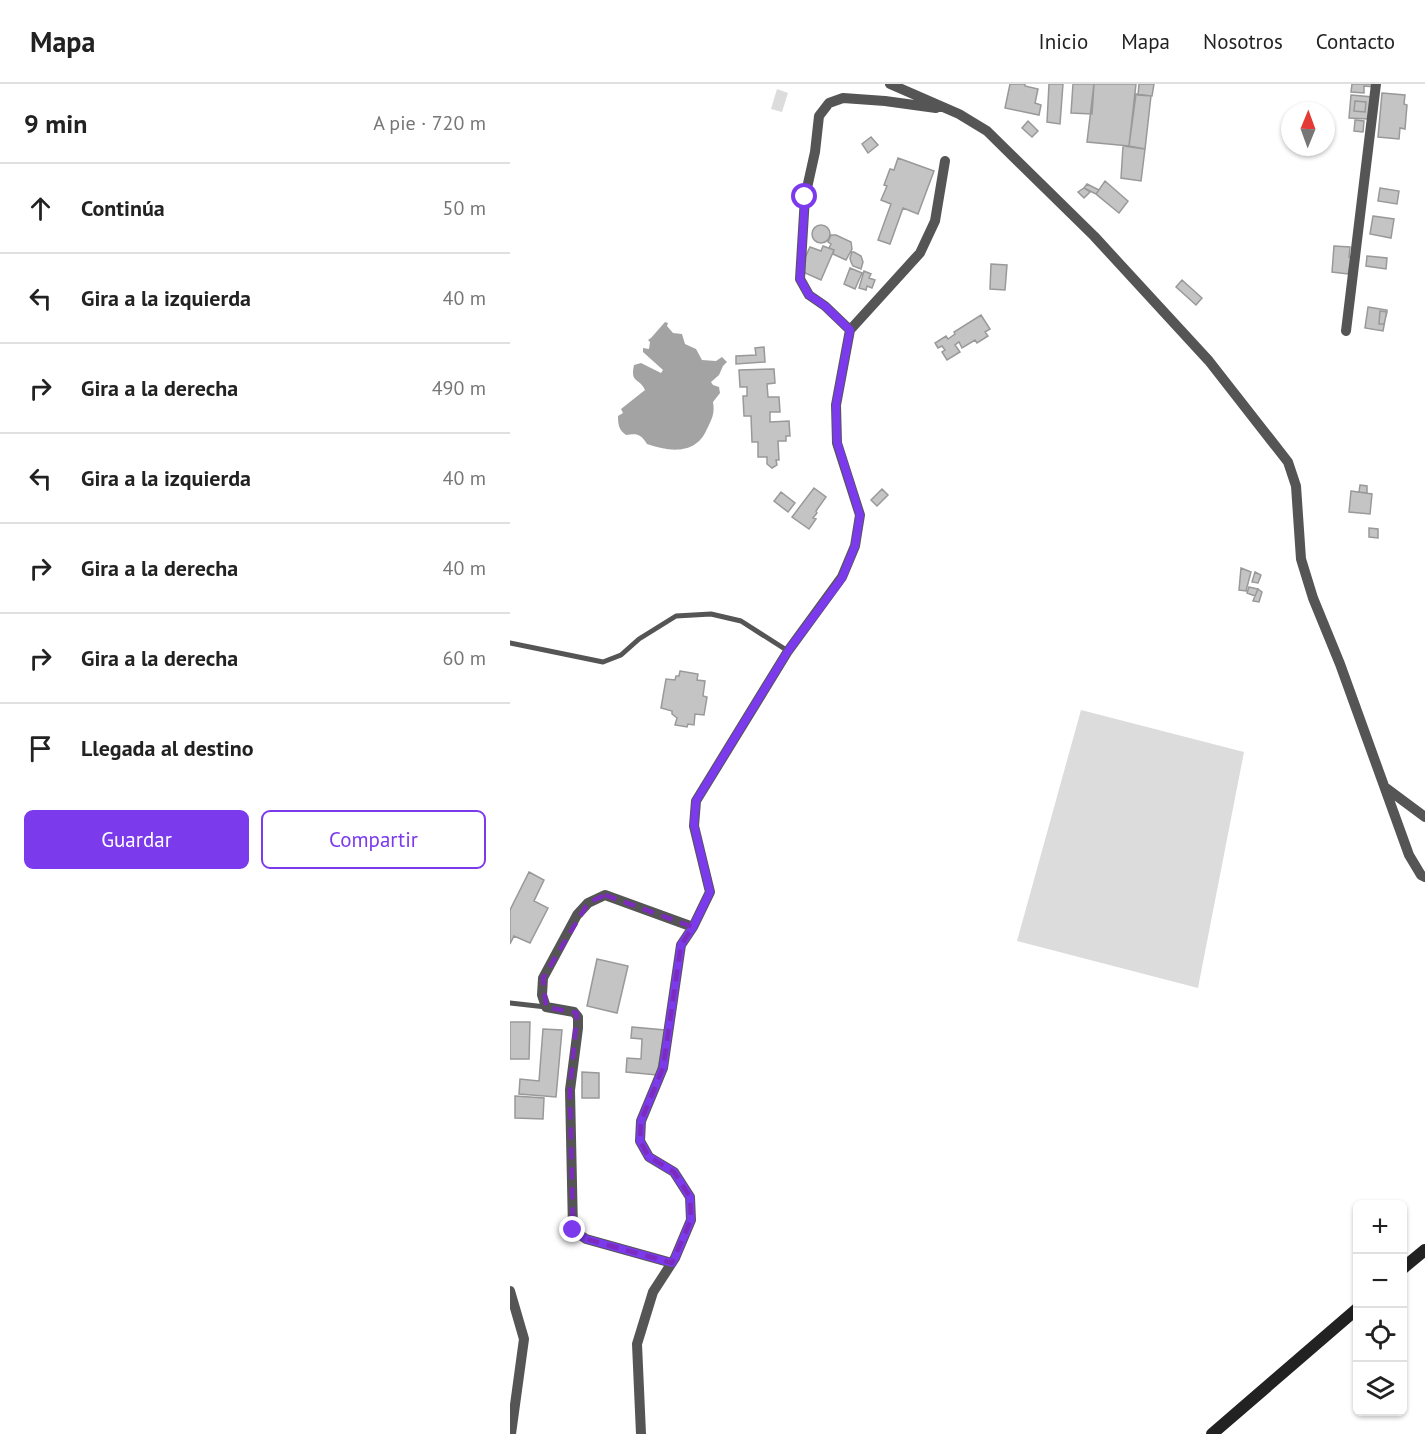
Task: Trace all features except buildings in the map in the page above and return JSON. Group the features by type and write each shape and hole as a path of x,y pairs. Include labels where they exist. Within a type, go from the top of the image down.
{"main road":[{"path":"1407,1265 1425,1250"},
{"path":"1212,1434 1353,1312"}],"street":[{"path":"890,84 949,110 987,131 1094,236 1209,361 1288,462 1296,486 1301,559 1313,598 1340,664 1409,855 1421,875 1425,877"},
{"path":"1346,331 1376,84"},
{"path":"850,330 825,306 809,295 800,279 805,197 815,152 819,116 829,103 843,98 949,110"},
{"path":"641,1434 637,1344 653,1292 672,1263 691,1220 690,1197 674,1172 649,1157 640,1141 641,1121 663,1068 681,945 693,927 710,892 694,825 696,801 788,651 842,578 855,546 860,515 837,442 836,405 850,330 920,253 935,221 945,160"},
{"path":"1386,788 1425,817"},
{"path":"672,1263 586,1239 573,1230 570,1090 578,1017 574,1012 546,1007 542,995 543,978 577,915 588,903 605,895 693,927"},
{"path":"510,1291 524,1339 511,1434"}],"lane":[{"path":"510,643 603,662 621,655 639,639 676,616 711,614 741,621 788,651"},
{"path":"510,1003 546,1007"}],"highlighted area":[{"path":"605,895 693,927 681,945 663,1068 641,1121 640,1141 649,1157 674,1172 690,1197 691,1220 672,1263 586,1239 573,1230 570,1090 577,1013 546,1007 543,978 588,903"}],"shaded area":[{"path":"777,89 788,93 782,112 771,109"},
{"path":"665,322 668,323 667,326 673,333 682,334 685,344 696,349 702,360 716,361 722,357 727,362 719,375 711,382 719,387 720,393 713,402 713,416 707,429 696,443 673,450 647,444 638,435 626,435 620,429 618,422 618,416 623,413 621,409 645,390 634,378 634,365 641,363 661,373 663,370 643,352 643,348 649,349 648,340"},
{"path":"1081,710 1244,752 1198,988 1017,941"}],"route":[{"path":"573,1230 586,1239 672,1263 691,1220 690,1197 674,1172 649,1157 640,1141 641,1121 663,1068 681,945 693,927 710,892 694,825 696,801 788,651 842,578 855,546 860,515 837,442 836,405 850,330 825,306 809,295 800,279 805,197"}]}
